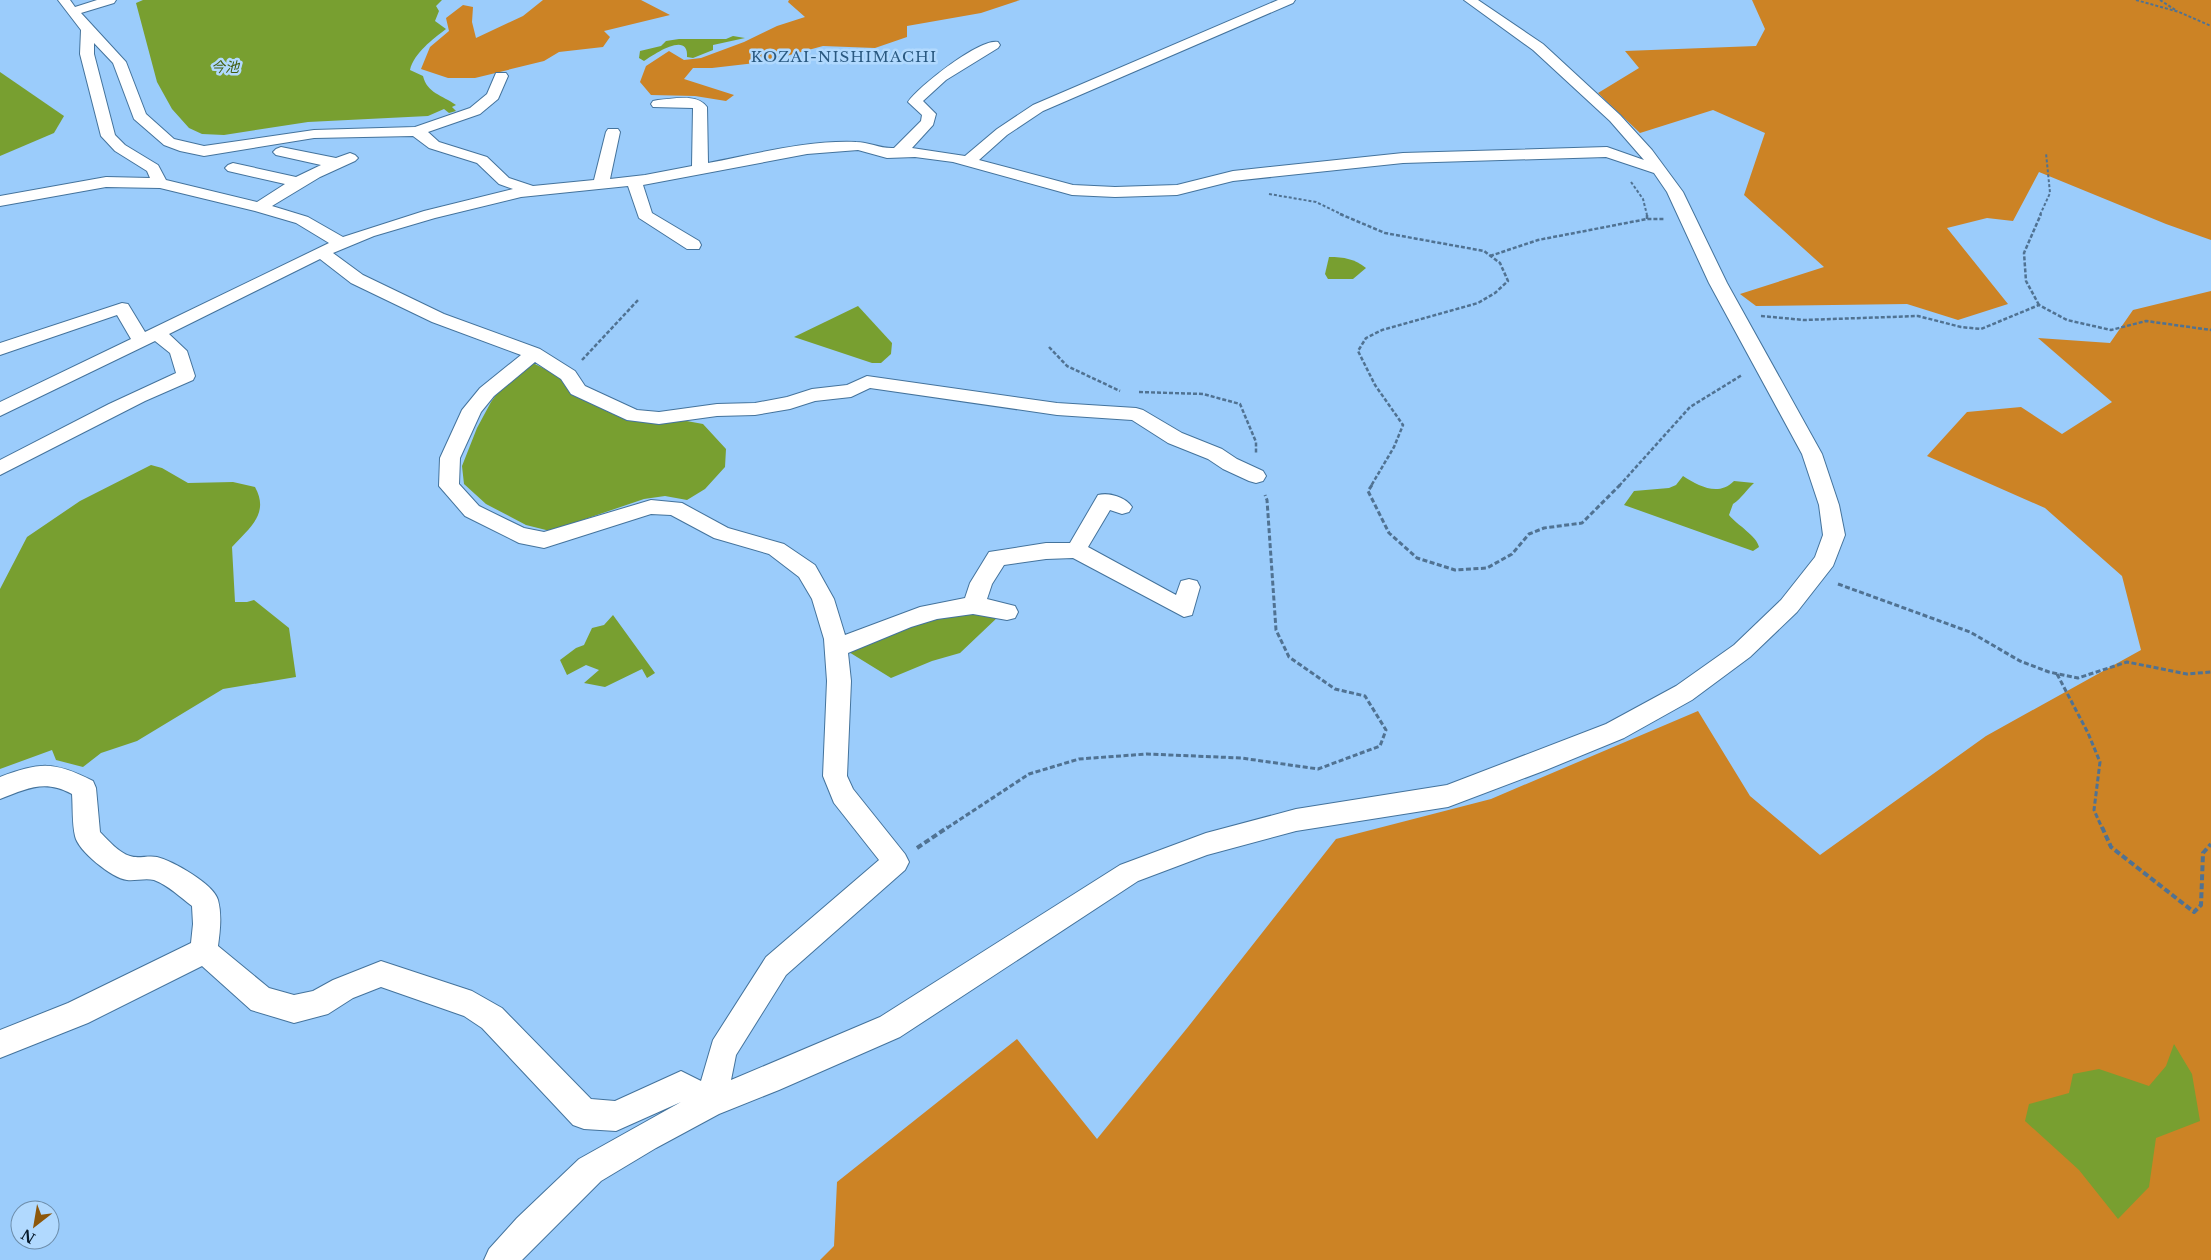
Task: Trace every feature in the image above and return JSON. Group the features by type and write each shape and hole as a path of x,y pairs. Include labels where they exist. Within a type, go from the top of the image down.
{"street":[{"path":"68,6 110,0"},
{"path":"969,162 988,143 1012,124 1038,108 1289,0"},
{"path":"500,1260 528,1229 590,1170 644,1137 711,1102 769,1080 890,1028 1129,873 1206,844 1296,820 1448,796 1537,763 1615,731 1684,693 1742,651 1789,606 1814,575 1825,560 1834,536 1829,505 1812,454 1735,314 1675,192 1660,171 1615,118 1538,47 1470,0"},
{"path":"68,6 119,62 139,116 169,142 185,148 204,151 314,134 417,132 475,111 493,96 501,76"},
{"path":"88,28 87,54 108,136 120,148 153,168 160,183"},
{"path":"899,152 928,122 929,114 915,102 922,92 935,81 993,45"},
{"path":"658,104 695,103 700,107 700,169"},
{"path":"417,132 434,145 482,160 504,181 533,191"},
{"path":"601,184 612,132"},
{"path":"1,406 149,337 321,252 368,232 430,214 533,191 634,181 807,148 858,146 887,153 915,152 969,162 1064,188 1114,192 1177,190 1233,176 1403,158 1607,152 1660,171"},
{"path":"260,208 296,182 343,161 281,152"},
{"path":"233,168 296,182"},
{"path":"634,181 645,215 693,245"},
{"path":"0,201 106,182 160,183 302,220 341,244"},
{"path":"321,252 357,280 438,318 534,353 568,375 578,390 634,416 659,418 717,410 755,409 790,403 812,396 851,391 867,382 1057,409 1136,414 1174,438 1214,454 1256,476"},
{"path":"0,349 122,308 149,337 178,351 186,376 138,395 96,420 0,468"},
{"path":"534,353 487,392 472,410 450,458 449,486 472,510 519,535 544,540 651,507 676,508 721,533 776,549 807,571 823,598 835,639 839,681 835,776 843,795 896,862 776,966 723,1050 711,1102"},
{"path":"1076,550 1105,500 1122,506"},
{"path":"974,606 981,583 997,558 1046,551 1076,550 1184,609 1189,587"},
{"path":"836,648 894,623 939,610 974,606 1007,612"},
{"path":"0,788 44,774 67,778 84,788 88,837 104,854 126,868 155,868 180,881 205,900 207,924 204,951"},
{"path":"204,951 262,1000 294,1010 318,1004 343,988 381,974 472,1005 492,1018 584,1114 616,1116 680,1086 711,1102"},
{"path":"0,1044 38,1031 88,1010 204,951"}],"path":[{"path":"2136,0 2179,12 2211,26"},
{"path":"2160,0 2179,12"},
{"path":"1607,152 1639,191 1648,210 1647,219"},
{"path":"2046,153 2050,193 2024,253 2026,281 2039,305 2067,320 2111,330 2146,321 2211,330"},
{"path":"1262,193 1316,202 1361,224 1385,233 1484,251 1500,263 1506,273 1508,282 1495,294 1478,303 1382,330 1366,338 1358,351 1375,385 1403,425 1394,447 1368,491 1389,533 1417,558 1455,570 1486,568 1512,554 1529,534 1544,528 1582,523 1598,509 1690,407 1723,385 1762,364"},
{"path":"1490,256 1538,240 1647,219 1687,219"},
{"path":"568,375 639,300"},
{"path":"1735,314 1804,320 1918,316 1961,328 1981,328 2039,305"},
{"path":"1049,347 1067,366 1102,384 1124,392"},
{"path":"896,862 1029,774 1079,759 1147,754 1241,758 1318,769 1380,746 1386,730 1364,696 1335,689 1289,657 1276,630 1267,500 1256,476 1256,442 1240,404 1220,396 1167,392 1132,392"},
{"path":"1814,575 1970,632 2020,661 2057,674 2078,678 2127,662 2188,674 2211,672"},
{"path":"2057,674 2088,733 2100,762 2094,810 2111,847 2194,912 2202,905 2203,853 2211,844"}],"shaded area":[{"path":"543,0 641,0 670,15 604,31 610,37 603,47 559,52 544,61 475,78 448,78 421,69 430,47 449,31 446,18 463,5 473,7 472,22 476,38 523,16"},
{"path":"789,0 1020,0 981,13 907,26 907,37 875,48 823,46 764,62 712,68 693,68 684,79 734,95 726,101 695,96 651,95 640,82 646,66 669,51 684,60 701,58 744,42 777,26 805,17 788,2"},
{"path":"1752,0 2211,0 2211,240 2166,224 2039,172 2013,221 1987,218 1947,228 2008,304 1958,320 1907,304 1756,306 1740,294 1824,267 1744,195 1765,133 1713,110 1640,133 1598,93 1639,68 1625,51 1756,46 1765,29"},
{"path":"2211,291 2211,1260 820,1260 834,1246 837,1182 1017,1039 1097,1139 1336,839 1491,799 1698,711 1750,796 1820,855 1986,736 2141,650 2122,576 2045,508 1927,456 1967,412 2021,407 2062,434 2112,402 2038,338 2110,343 2133,310"}],"water":[{"name":"今池","path":"143,0 442,0 436,6 439,11 435,21 446,29 420,52 410,70 423,76 425,82 432,90 456,105 452,107 456,111 449,113 444,109 428,116 308,122 224,135 202,134 189,128 172,109 157,82 136,3"},
{"path":"733,36 745,38 713,45 713,50 693,58 687,57 686,49 682,45 677,45 662,50 644,61 639,58 640,51 661,46 666,41 679,39 726,39"},
{"path":"0,72 64,116 54,133 0,156"},
{"path":"1329,257 1349,259 1358,262 1366,268 1353,279 1328,279 1325,274"},
{"path":"858,306 892,343 891,354 881,363 872,363 794,337"},
{"path":"533,363 563,378 594,404 703,424 726,449 725,467 705,489 687,500 665,496 644,499 550,531 526,525 486,504 464,484 462,466 477,428 491,402 501,388"},
{"path":"151,465 162,468 188,483 233,482 255,487 259,497 259,513 251,527 232,547 235,602 254,600 289,628 296,677 223,689 137,741 101,753 83,767 56,760 52,750 0,769 0,589 27,537 80,501"},
{"path":"1683,476 1702,486 1715,489 1728,486 1734,481 1754,483 1733,504 1729,515 1755,539 1759,547 1753,551 1624,505 1634,491 1669,488 1676,485"},
{"path":"970,610 999,616 960,653 932,661 891,678 844,649 896,625"},
{"path":"613,615 655,673 647,678 642,669 605,687 584,683 599,670 586,665 567,675 560,660 576,648 584,645 592,628 604,625"},
{"path":"2174,1044 2192,1074 2200,1121 2156,1138 2149,1187 2118,1219 2079,1170 2025,1121 2029,1104 2069,1093 2073,1074 2099,1069 2149,1086 2166,1066"}],"district":[{"name":"KOZAI-NISHIMACHI","path":"844,56"}]}
